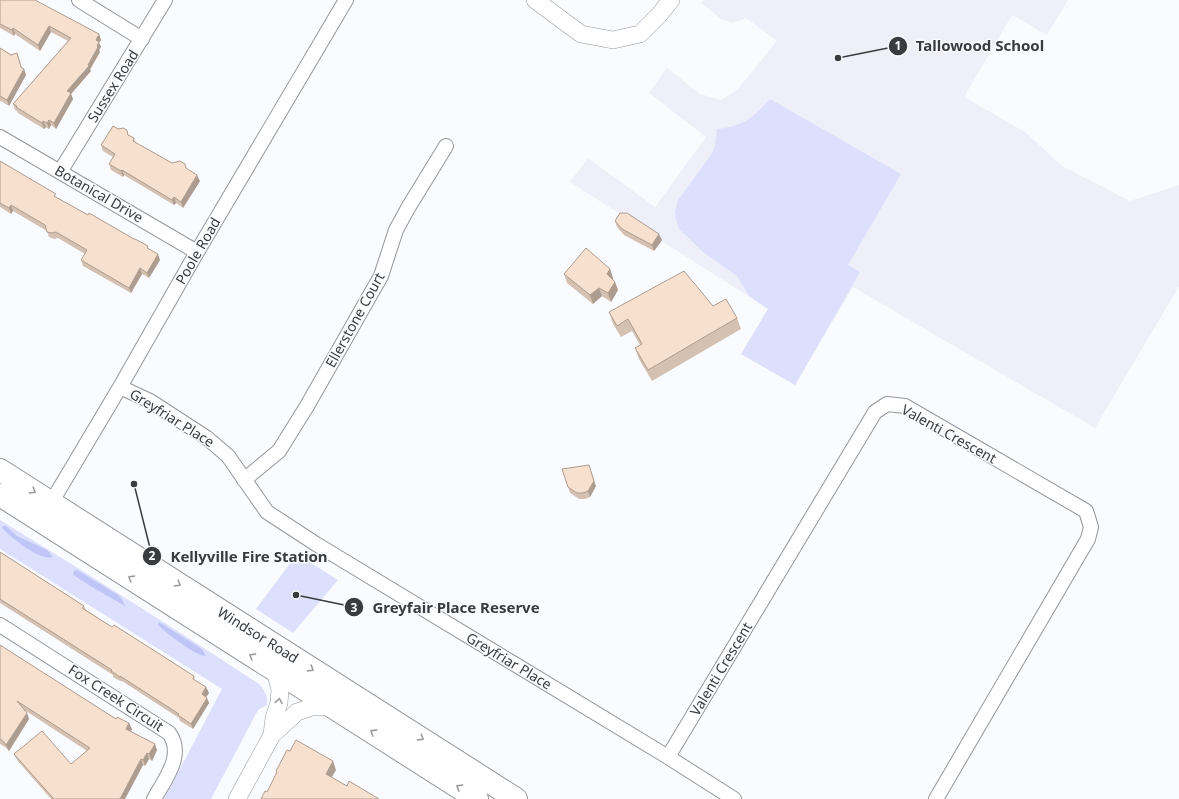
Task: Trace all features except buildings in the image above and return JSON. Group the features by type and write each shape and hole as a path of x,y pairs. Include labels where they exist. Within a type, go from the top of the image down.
{"main road":[{"name":"Windsor Road","path":"0,470 516,799"},
{"name":"Windsor Road","path":"0,495 477,799"}],"street":[{"path":"79,0 142,39"},
{"name":"Sussex Road","path":"60,172 165,0"},
{"name":"Poole Road","path":"51,503 346,0"},
{"path":"535,0 581,34 613,40 640,34 659,15 671,0"},
{"name":"Botanical Drive","path":"0,136 197,252"},
{"name":"Ellerstone Court","path":"244,480 279,451 307,406 381,276 399,224 446,146"},
{"name":"Greyfriar Place","path":"120,387 150,401 208,438 228,456 267,512 316,544 668,757 734,799"},
{"name":"Valenti Crescent","path":"668,757 875,412 887,404 905,406 1086,511 1091,527 1088,539 936,799"},
{"name":"Fox Creek Circuit","path":"0,625 169,733 176,745 175,758 154,799"},
{"path":"271,668 276,675 280,689 279,703 274,718 272,735"},
{"path":"237,799 272,735 297,712 312,707 332,707"}],"shaded area":[{"path":"703,0 1068,0 1047,35 1012,15 964,97 1025,132 1062,166 1130,201 1179,185 1179,286 1095,428 853,287 795,385 741,354 768,309 570,182 588,158 655,207 706,137 649,93 667,68 700,94 721,100 738,89 777,41 746,18 732,23 721,19 701,3"},
{"path":"770,99 901,174 848,265 860,272 795,385 741,354 768,309 749,296 737,276 703,252 679,229 675,212 678,200 711,155 715,146 717,129 735,126 747,120"},
{"path":"0,520 163,621 259,684 266,696 267,705 258,710 211,799 164,799 222,689 0,549"},
{"path":"3,526 6,526 17,536 47,550 53,557 41,556 26,548 6,532 2,528"},
{"path":"297,554 338,580 293,633 256,609"},
{"path":"77,570 118,595 122,599 125,606 75,576 73,574 74,571"},
{"path":"159,622 202,649 206,656 196,653 181,644 158,625"}],"place":[{"name":"Tallowood School","path":"838,58"},
{"name":"Kellyville Fire Station","path":"134,484"},
{"name":"Greyfair Place Reserve","path":"296,595"}]}
